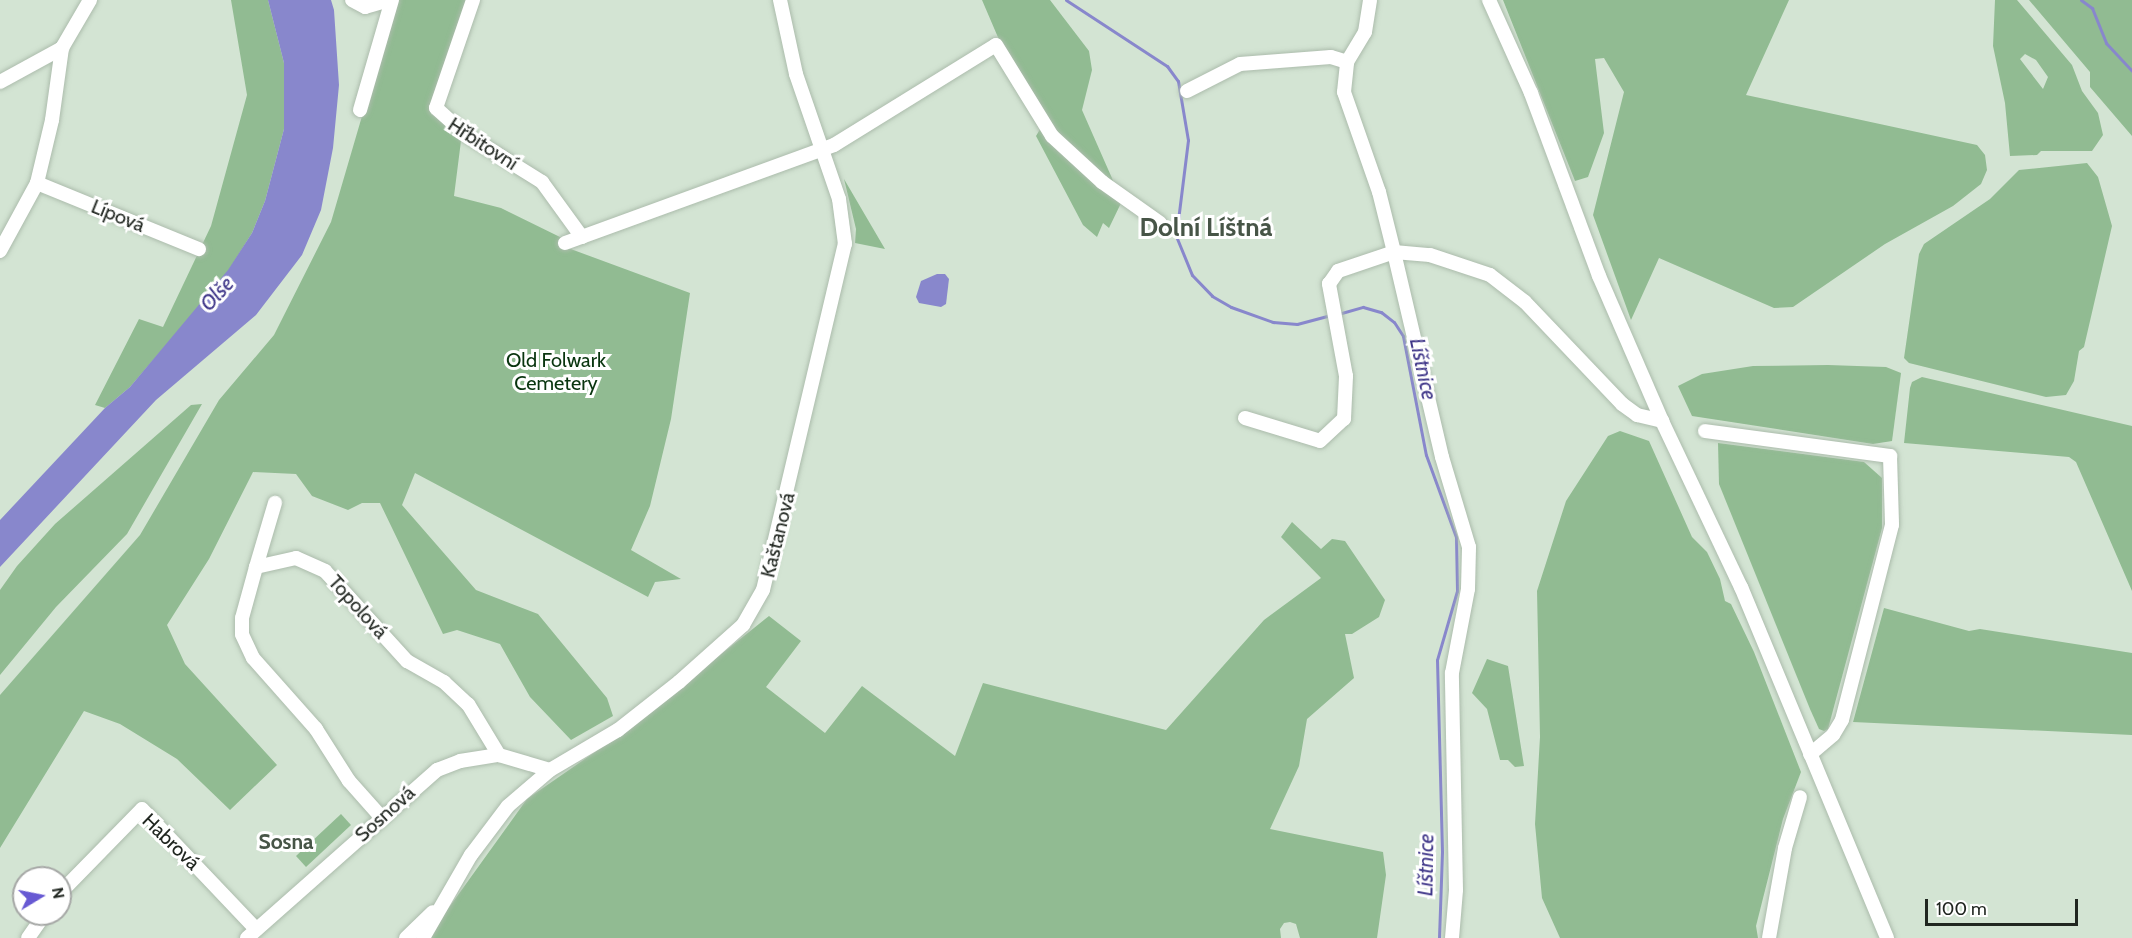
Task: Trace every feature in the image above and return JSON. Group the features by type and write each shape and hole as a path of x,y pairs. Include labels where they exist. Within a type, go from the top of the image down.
{"street":[{"path":"0,251 37,183 52,120 62,48 90,0"},
{"path":"352,0 365,7 390,0"},
{"path":"360,110 390,0"},
{"name":"Hřbitovní","path":"473,0 436,108 465,134 543,182 582,237"},
{"name":"Kaštanová","path":"423,938 471,855 508,806 550,770 618,730 680,682 743,625 758,603 779,533 846,244 844,216 823,147 796,74 780,0"},
{"path":"1370,0 1365,32 1347,62 1344,92 1378,192 1442,457 1469,547 1468,589 1451,682 1456,890 1452,938"},
{"path":"1489,0 1531,93 1599,276 1662,421 1741,587 1887,938"},
{"path":"565,243 823,147 834,145 996,45 1052,136 1102,182 1160,223"},
{"path":"0,82 62,48"},
{"path":"1187,91 1240,63 1330,57 1347,62"},
{"name":"Lípová","path":"37,183 199,249"},
{"path":"1245,418 1320,441 1344,419 1346,376 1330,306 1329,284 1338,271 1394,252 1430,255 1490,275 1540,316 1622,404 1637,415 1662,421"},
{"path":"1705,431 1890,456 1892,525 1842,720 1833,735 1810,754"},
{"path":"275,502 242,618 243,634 253,658 316,729 349,781 382,818"},
{"name":"Topolová","path":"255,567 296,558 325,571 407,661 444,682 468,704 499,755"},
{"name":"Sosnová","path":"251,934 437,770 460,761 499,755 550,770"},
{"path":"1769,938 1785,848 1800,797"},
{"name":"Habrová","path":"72,881 142,809 251,934"},
{"path":"406,938 443,903"}],"green space":[{"path":"231,0 268,0 284,63 284,129 265,201 252,233 225,276 130,387 105,408 95,405 139,319 163,327 211,226 247,95"},
{"name":"Old Folwark Cemetery","path":"396,0 471,0 431,114 462,133 454,196 501,208 562,238 568,248 690,293 671,419 650,506 631,550 681,579 655,582 648,597 415,473 402,505 476,590 538,614 607,698 613,716 571,740 530,697 500,644 457,630 443,634 380,503 362,503 348,510 312,496 296,474 253,472 209,559 167,625 185,664 277,765 230,810 177,759 120,724 84,711 0,848 0,695 140,535 219,400 274,335 331,222"},
{"path":"982,0 1050,0 1089,51 1092,70 1082,110 1122,201 1109,228 1103,223 1097,237 1083,225 1036,136 1045,121 1000,42"},
{"path":"1503,0 1789,0 1746,95 1977,145 1985,155 1987,170 1981,184 1953,206 1885,244 1793,307 1774,308 1659,258 1631,320 1593,215 1624,92 1604,58 1595,59 1604,133 1588,177 1575,181"},
{"path":"1995,0 2017,0 2072,65 2082,91 2098,113 2103,135 2092,151 2041,151 2037,155 2010,156 2005,103 1993,46","holes":["2025,54 2036,60 2048,77 2043,89 2020,59"]},
{"path":"2029,0 2132,0 2132,136 2090,87 2090,72"},
{"path":"2087,163 2098,177 2112,226 2084,347 2079,351 2074,381 2066,395 2046,397 1909,363 1904,358 1919,254 1924,244 1990,199 2019,170"},
{"path":"844,179 885,249 855,243 856,229"},
{"path":"1753,366 1886,367 1901,373 1892,441 1873,444 1692,416 1678,386 1702,374"},
{"path":"1922,377 2132,426 2132,591 2076,462 2069,457 1904,443 1910,388 1912,382"},
{"path":"202,404 127,534 56,607 0,675 0,590 17,566 55,524 191,405"},
{"path":"1620,431 1649,441 1692,537 1707,552 1720,579 1725,601 1731,604 1754,652 1801,772 1783,819 1756,926 1758,938 1560,938 1542,898 1535,824 1540,737 1537,591 1566,501 1608,436"},
{"path":"1718,443 1864,462 1882,478 1882,528 1828,729 1824,731 1819,729 1810,709 1719,484"},
{"path":"1292,522 1321,549 1332,539 1345,541 1385,600 1379,617 1352,634 1345,634 1354,678 1307,719 1299,766 1270,829 1383,852 1386,875 1377,938 1300,938 1296,924 1290,922 1284,923 1280,929 1281,938 427,938 527,799 621,734 769,616 801,641 766,687 825,733 862,686 955,756 983,683 1166,730 1264,620 1321,578 1281,537"},
{"path":"1884,608 1969,631 1980,629 2132,653 2132,735 1853,722"},
{"path":"1487,659 1508,666 1524,766 1515,767 1508,760 1500,760 1487,709 1472,693"},
{"path":"341,814 351,825 306,867 296,856"}],"water":[{"name":"Olše","path":"268,0 331,0 334,10 339,85 333,148 321,210 302,255 256,315 156,400 0,567 0,520 105,408 130,387 228,270 252,233 265,201 284,129 284,63"},
{"path":"937,274 945,274 949,279 946,304 941,307 919,303 916,297 921,281"}],"waterway":[{"name":"Líštnice","path":"1066,0 1167,66 1178,81 1188,140 1176,236 1192,275 1212,296 1231,307 1273,322 1297,324 1331,315"},
{"path":"2081,0 2092,8 2106,43 2132,71"},
{"name":"Líštnice","path":"1338,314 1363,307 1381,312 1394,322 1403,336 1426,455 1456,537 1457,591 1437,660 1442,852 1439,938"}],"district":[{"name":"Dolní Líštná","path":"1206,228"},
{"name":"Sosna","path":"286,842"}]}
